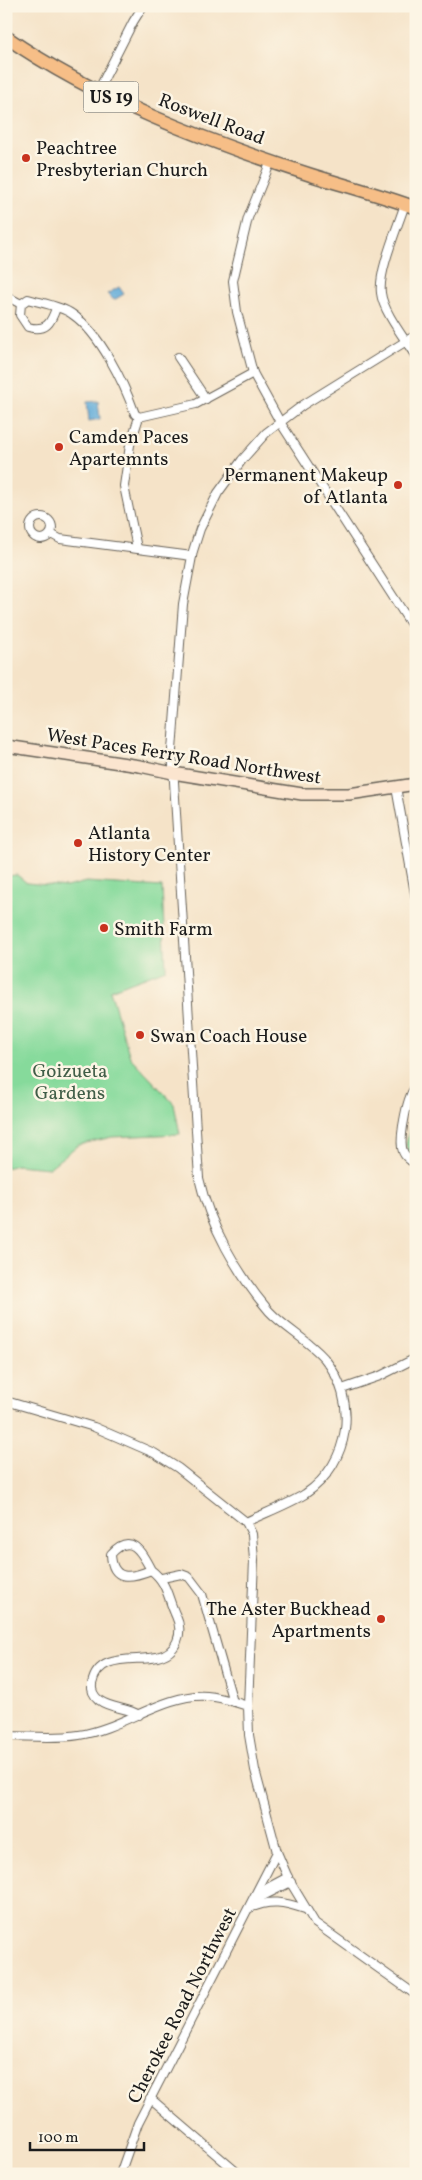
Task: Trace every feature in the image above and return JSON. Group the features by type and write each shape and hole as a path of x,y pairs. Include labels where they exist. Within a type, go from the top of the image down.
{"main road":[{"name":"Roswell Road","path":"6,37 29,53 98,91 152,116 271,161 410,206"},
{"name":"West Paces Ferry Road Northwest","path":"6,746 140,766 302,794 340,794 416,784"}],"street":[{"path":"98,91 143,6"},
{"path":"271,161 248,218 233,281 237,312 253,373 280,422 364,548 416,632"},
{"path":"410,206 382,275 381,293 387,310 416,357"},
{"path":"6,296 20,304"},
{"path":"20,304 28,299 70,312 92,333 121,384 135,414 139,417"},
{"path":"20,304 20,315 28,327 37,330 46,328 52,320 56,308"},
{"path":"246,1522 304,1494 319,1483 330,1470 340,1451 346,1431 346,1409 342,1389 334,1372 323,1357 280,1322 258,1296 217,1231 202,1195 197,1162 173,773 172,728 182,612 192,556 208,513 228,478 254,446 280,422 416,335"},
{"path":"178,357 206,399"},
{"path":"139,417 196,404 253,373"},
{"path":"137,548 124,486 130,445 139,417"},
{"path":"51,534 60,539 192,556"},
{"path":"396,787 416,899"},
{"path":"414,1162 405,1155 402,1144 408,1096 416,1087"},
{"path":"342,1389 380,1376 416,1358"},
{"path":"6,1401 94,1427 154,1452 178,1468 246,1522 252,1534 254,1560 248,1706 249,1735 255,1770 278,1852 289,1880 315,1923 416,1995"},
{"path":"139,1715 119,1706 100,1701 91,1689 93,1679 101,1668 114,1660 158,1657 174,1647 180,1636 180,1623 162,1578 151,1570 136,1546 128,1543 118,1546 111,1554 112,1564 117,1573 125,1577 151,1570"},
{"path":"162,1578 181,1574 188,1577 202,1594 233,1702"},
{"path":"6,1736 79,1736 101,1730 177,1700 196,1696 218,1697 248,1706"},
{"name":"Cherokee Road Northwest","path":"120,2174 138,2123 150,2098 278,1852"},
{"name":"Cherokee Road Northwest","path":"253,1901 289,1880"},
{"name":"Cherokee Road Northwest","path":"253,1901 277,1901 305,1909"},
{"path":"150,2098 239,2174"}],"green space":[{"name":"Goizueta Gardens","path":"17,875 27,883 66,887 86,882 162,887 166,969 110,990 130,1057 174,1104 180,1134 112,1137 78,1145 49,1168 16,1165 6,1168 6,876"},
{"path":"416,1096 416,1157 410,1155 406,1145"}],"water":[{"path":"119,287 124,294 114,300 107,294"},
{"path":"98,401 100,419 89,421 87,402"}],"place":[{"name":"Peachtree Presbyterian Church","path":"26,158"},
{"name":"Camden Paces Apartemnts","path":"59,447"},
{"name":"Permanent Makeup of Atlanta","path":"398,485"},
{"name":"Atlanta History Center","path":"78,843"},
{"name":"Smith Farm","path":"104,928"},
{"name":"Swan Coach House","path":"140,1035"},
{"name":"The Aster Buckhead Apartments","path":"381,1619"}]}
